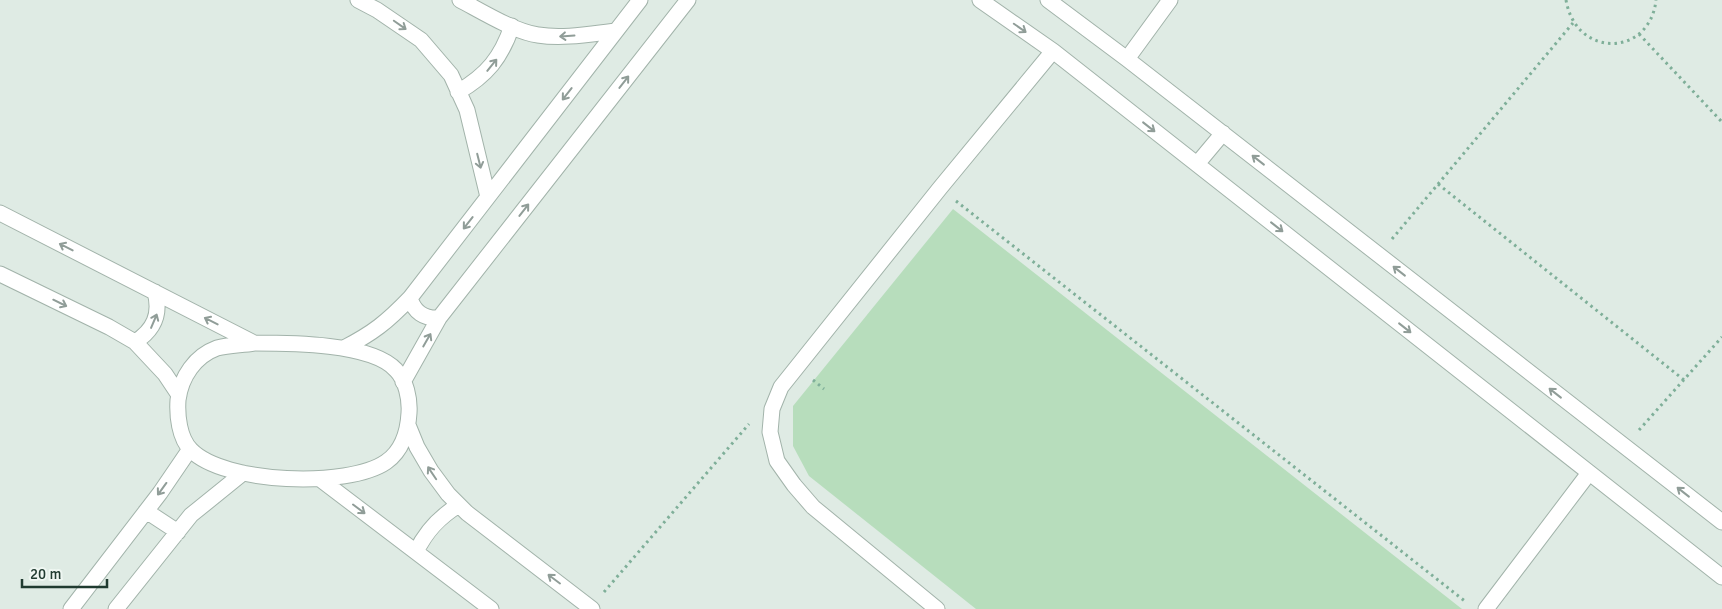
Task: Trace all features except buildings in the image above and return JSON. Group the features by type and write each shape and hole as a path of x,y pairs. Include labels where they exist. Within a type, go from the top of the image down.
{"street":[{"path":"358,0 377,10 421,40 451,75 466,110 488,197"},
{"path":"460,0 512,26 536,35 563,36 616,31"},
{"path":"344,348 368,336 389,320 410,298 640,0"},
{"path":"403,382 439,318 688,0"},
{"path":"980,0 1054,52 1722,577"},
{"path":"1048,0 1127,58 1722,522"},
{"path":"1127,58 1170,0"},
{"path":"458,92 483,76 501,53 512,26"},
{"path":"937,609 813,507 794,485 777,460 770,432 772,409 781,387 940,188 1054,52"},
{"path":"1197,164 1223,133"},
{"path":"0,213 254,343"},
{"path":"0,274 109,327 135,342 165,374 179,395"},
{"path":"135,342 150,330 155,321 158,312 155,292"},
{"path":"410,298 417,312 431,319 439,318"},
{"path":"254,343 299,343 344,348 380,358 396,370 403,382 408,396 408,425 397,451 387,461 371,471 332,478 287,478 243,473 208,462 190,449 179,423 179,395 186,374 200,357 217,348 254,343"},
{"path":"408,425 416,447 431,472 467,514 592,608"},
{"path":"71,609 146,511 190,449"},
{"path":"116,609 191,515 243,473"},
{"path":"1486,609 1590,473"},
{"path":"320,479 491,609"},
{"path":"416,552 432,526 444,514 459,505"},
{"path":"146,511 178,532"}],"path":[{"path":"1566,0 1573,23 1581,32 1592,39 1616,44 1639,34 1649,23 1655,10 1656,0"},
{"path":"1379,255 1573,23"},
{"path":"1639,34 1722,122"},
{"path":"1438,184 1684,380"},
{"path":"940,188 1467,603"},
{"path":"1624,447 1722,337"},
{"path":"592,608 755,417"}],"green space":[{"path":"953,209 1462,609 976,609 809,476 793,446 793,406"}]}
